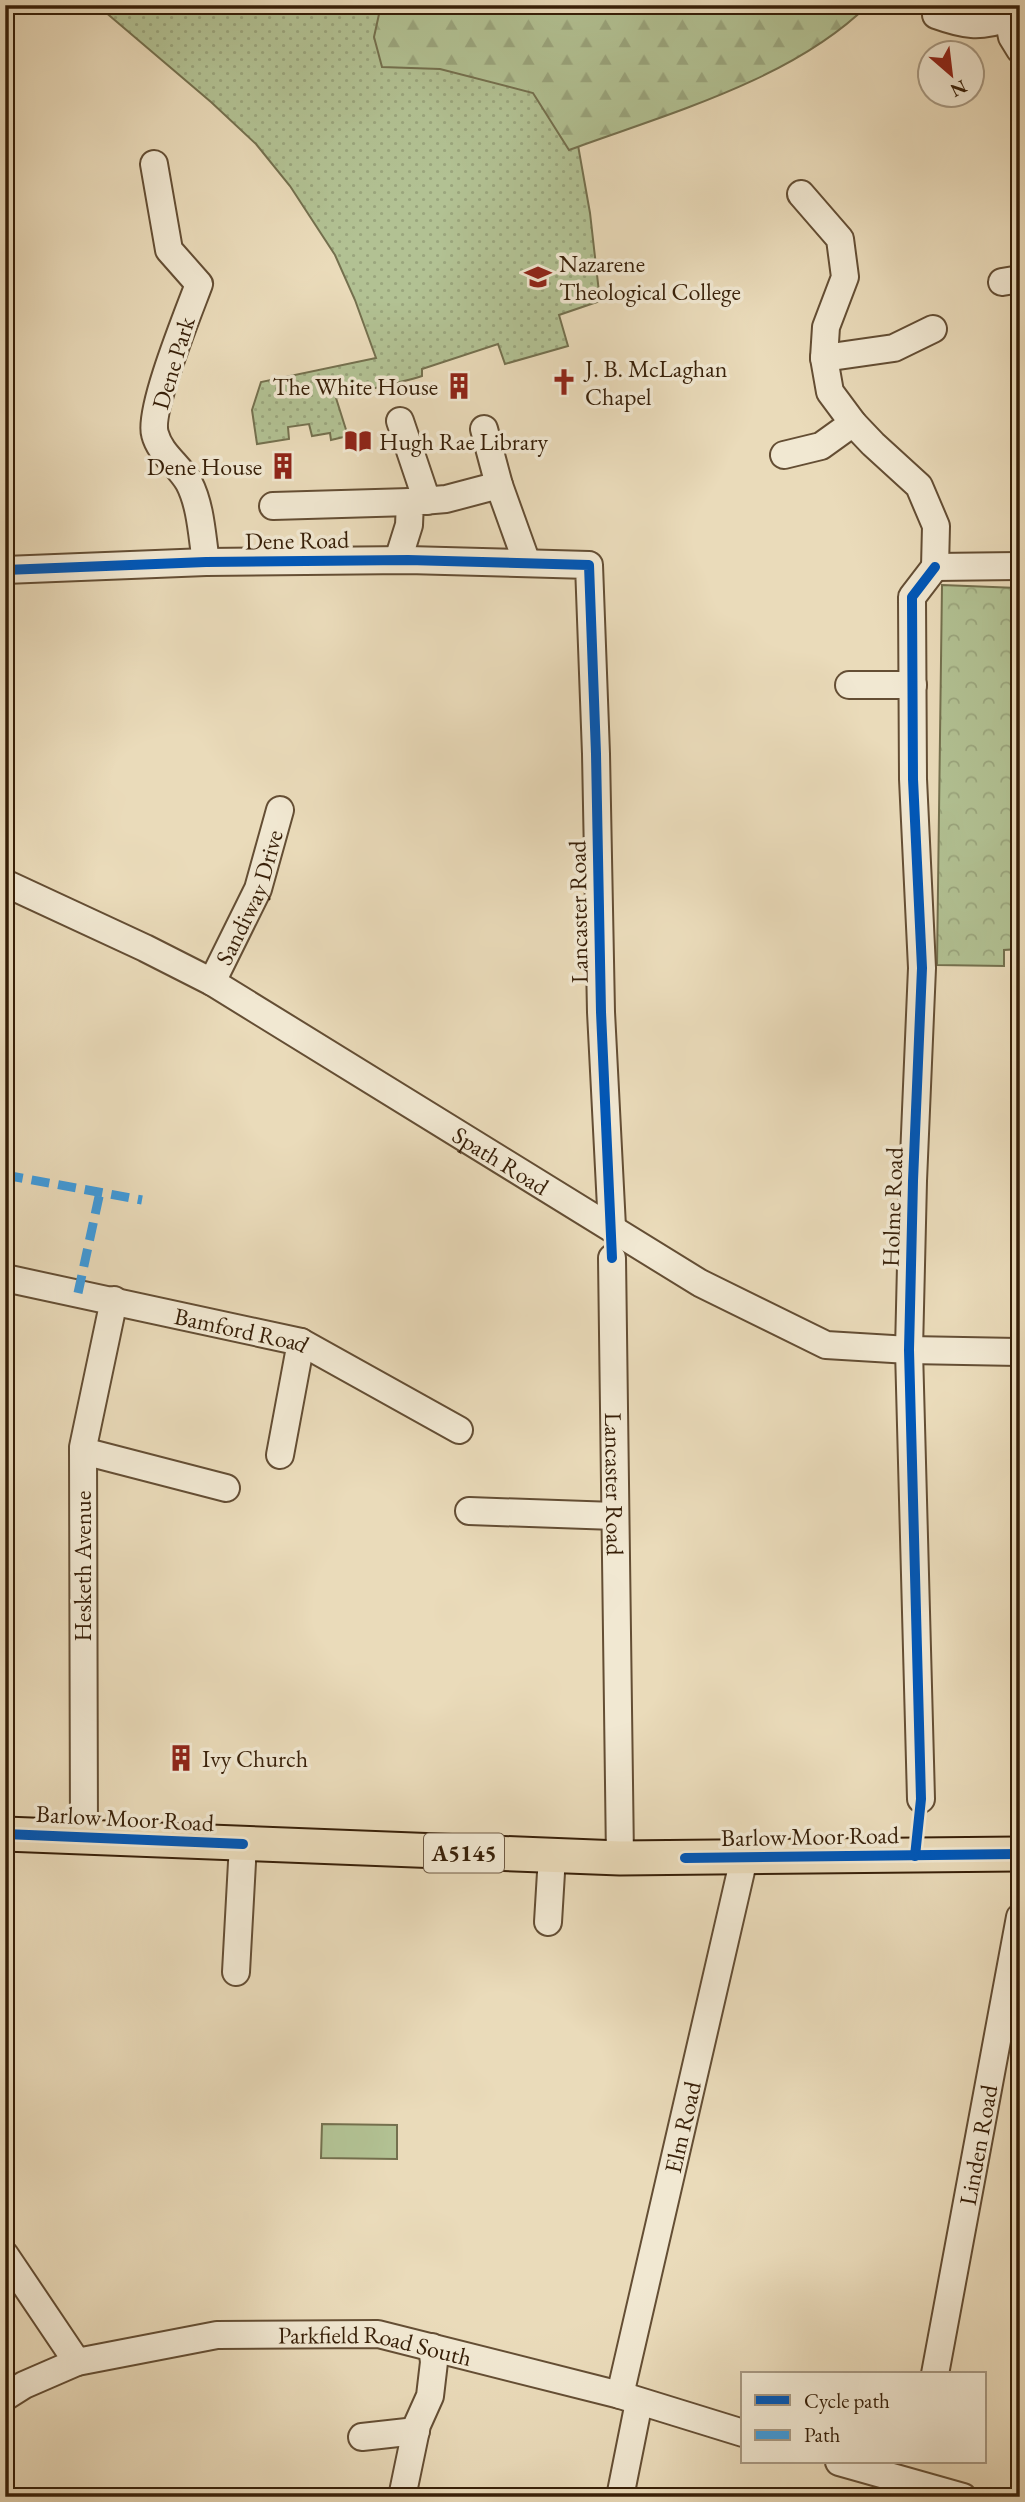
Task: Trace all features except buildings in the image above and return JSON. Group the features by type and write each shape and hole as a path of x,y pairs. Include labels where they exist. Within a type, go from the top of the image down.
{"main road":[{"name":"Barlow Moor Road","path":"5,1834 620,1858 1020,1854"}],"street":[{"path":"936,15 965,25 989,24 1011,12 1012,37 1020,50"},
{"name":"Dene Park","path":"154,164 169,250 199,284 157,405 154,433 168,458 189,482 198,511 206,562"},
{"path":"801,194 840,239 845,277 826,327 824,358 830,392 853,423 919,486 936,526 935,567 1020,566"},
{"path":"824,358 894,348 933,329"},
{"path":"398,560 418,501 400,421"},
{"path":"784,455 821,446 853,423"},
{"path":"484,429 499,485 527,563"},
{"path":"274,506 446,499 499,485"},
{"name":"Dene Road","path":"5,570 206,562 398,560 589,565"},
{"name":"Lancaster Road","path":"589,565 601,1012 612,1227"},
{"name":"Holme Road","path":"921,1799 909,1350 922,968 914,779 912,597 935,567"},
{"path":"849,685 913,685"},
{"name":"Sandiway Drive","path":"212,982 258,889 280,810"},
{"name":"Spath Road","path":"5,883 212,982 700,1283 826,1345 1020,1352"},
{"name":"Lancaster Road","path":"612,1258 620,1858"},
{"name":"Bamford Road","path":"5,1278 301,1342 460,1430"},
{"name":"Hesketh Avenue","path":"84,1836 83,1451 114,1300"},
{"path":"279,1455 301,1342"},
{"path":"83,1451 226,1488"},
{"path":"469,1511 615,1516"},
{"path":"236,1972 243,1844"},
{"path":"548,1922 552,1856"},
{"name":"Elm Road","path":"620,2497 629,2398 744,1858"},
{"name":"Linden Road","path":"935,2372 1020,1917"},
{"path":"5,2255 77,2362"},
{"name":"Parkfield Road South","path":"5,2397 24,2385 77,2362 217,2335 378,2334 629,2398 741,2432"},
{"path":"402,2497 416,2431 430,2396 434,2362 432,2347"},
{"path":"362,2437 416,2431"},
{"path":"847,2464 920,2482 963,2497"}],"green space":[{"path":"97,5 539,5 576,134 590,213 600,301 559,315 568,346 505,364 498,344 422,369 422,376 336,398 348,436 331,440 330,433 312,436 309,424 288,427 289,439 257,444 252,410 261,382 376,358 355,300 335,255 290,186 256,144"},
{"path":"381,5 868,5 837,31 803,54 766,74 687,108 569,150 533,93 440,69 382,67 374,37"},
{"path":"942,585 1020,588 1020,949 1004,950 1004,966 937,965"},
{"path":"322,2124 397,2125 397,2159 321,2158"}],"marked path":[{"path":"5,1175 142,1200"},
{"path":"78,1293 100,1192"}],"cycle path":[{"path":"5,570 206,562 408,560 589,565 601,1012 612,1258"},
{"path":"915,1856 921,1799 909,1350 922,968 913,779 912,597 935,567"},
{"path":"5,1834 243,1844"},
{"path":"685,1858 1020,1854"}],"place":[{"name":"Nazarene Theological College","path":"538,277"},
{"name":"J. B. McLaghan Chapel","path":"564,382"},
{"name":"The White House","path":"459,386"},
{"name":"Hugh Rae Library","path":"358,441"},
{"name":"Dene House","path":"283,466"},
{"name":"Ivy Church","path":"181,1758"}]}
